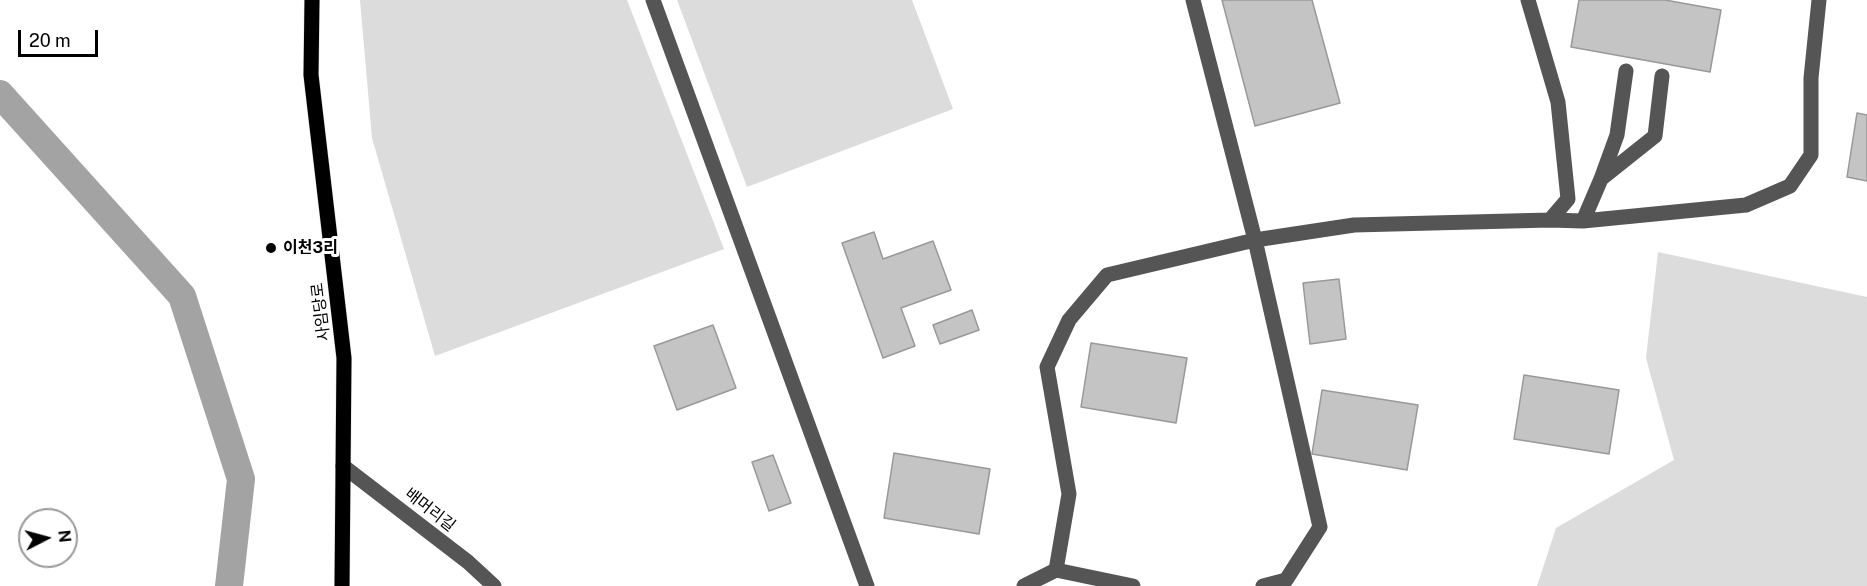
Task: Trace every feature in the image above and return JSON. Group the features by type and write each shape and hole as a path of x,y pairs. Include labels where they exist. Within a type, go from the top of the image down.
{"main road":[{"name":"사임당로","path":"312,0 311,75 344,358 342,586"}],"street":[{"path":"653,0 867,586"},
{"path":"1193,0 1255,240 1320,527 1286,580 1263,586"},
{"path":"1528,0 1558,102 1567,188 1568,199 1550,220"},
{"path":"1056,570 1069,494 1047,367 1069,320 1107,275 1255,240 1354,225 1583,221 1746,205 1790,186 1811,155 1812,78 1820,0"},
{"path":"1583,221 1617,135 1626,71"},
{"path":"1601,179 1655,136 1662,76"},
{"name":"배머리길","path":"343,465 468,562 494,586"},
{"path":"1024,586 1056,570 1133,586"}],"shaded area":[{"path":"360,0 627,0 724,249 435,356 372,138"},
{"path":"677,0 912,0 953,109 747,187"},
{"path":"1658,252 1867,297 1867,586 1537,586 1556,528 1674,460 1646,358"}],"building":[{"path":"1222,0 1312,0 1340,103 1255,126"},
{"path":"1579,0 1665,0 1721,10 1710,72 1571,47"},
{"path":"1857,113 1867,115 1867,181 1847,177"},
{"path":"874,232 883,259 933,241 951,290 901,308 915,346 883,358 842,243"},
{"path":"1339,279 1346,339 1310,344 1303,283"},
{"path":"972,310 979,330 940,344 933,325"},
{"path":"713,325 736,388 677,410 654,346"},
{"path":"1091,343 1187,358 1176,423 1081,407"},
{"path":"1524,375 1619,390 1609,454 1514,439"},
{"path":"1322,390 1418,405 1407,470 1312,454"},
{"path":"894,453 990,469 979,534 884,518"},
{"path":"773,455 791,503 769,511 752,462"}],"waterway":[{"path":"0,94 182,296 241,479 229,586"}],"place":[{"name":"이천3리","path":"271,248"}]}
